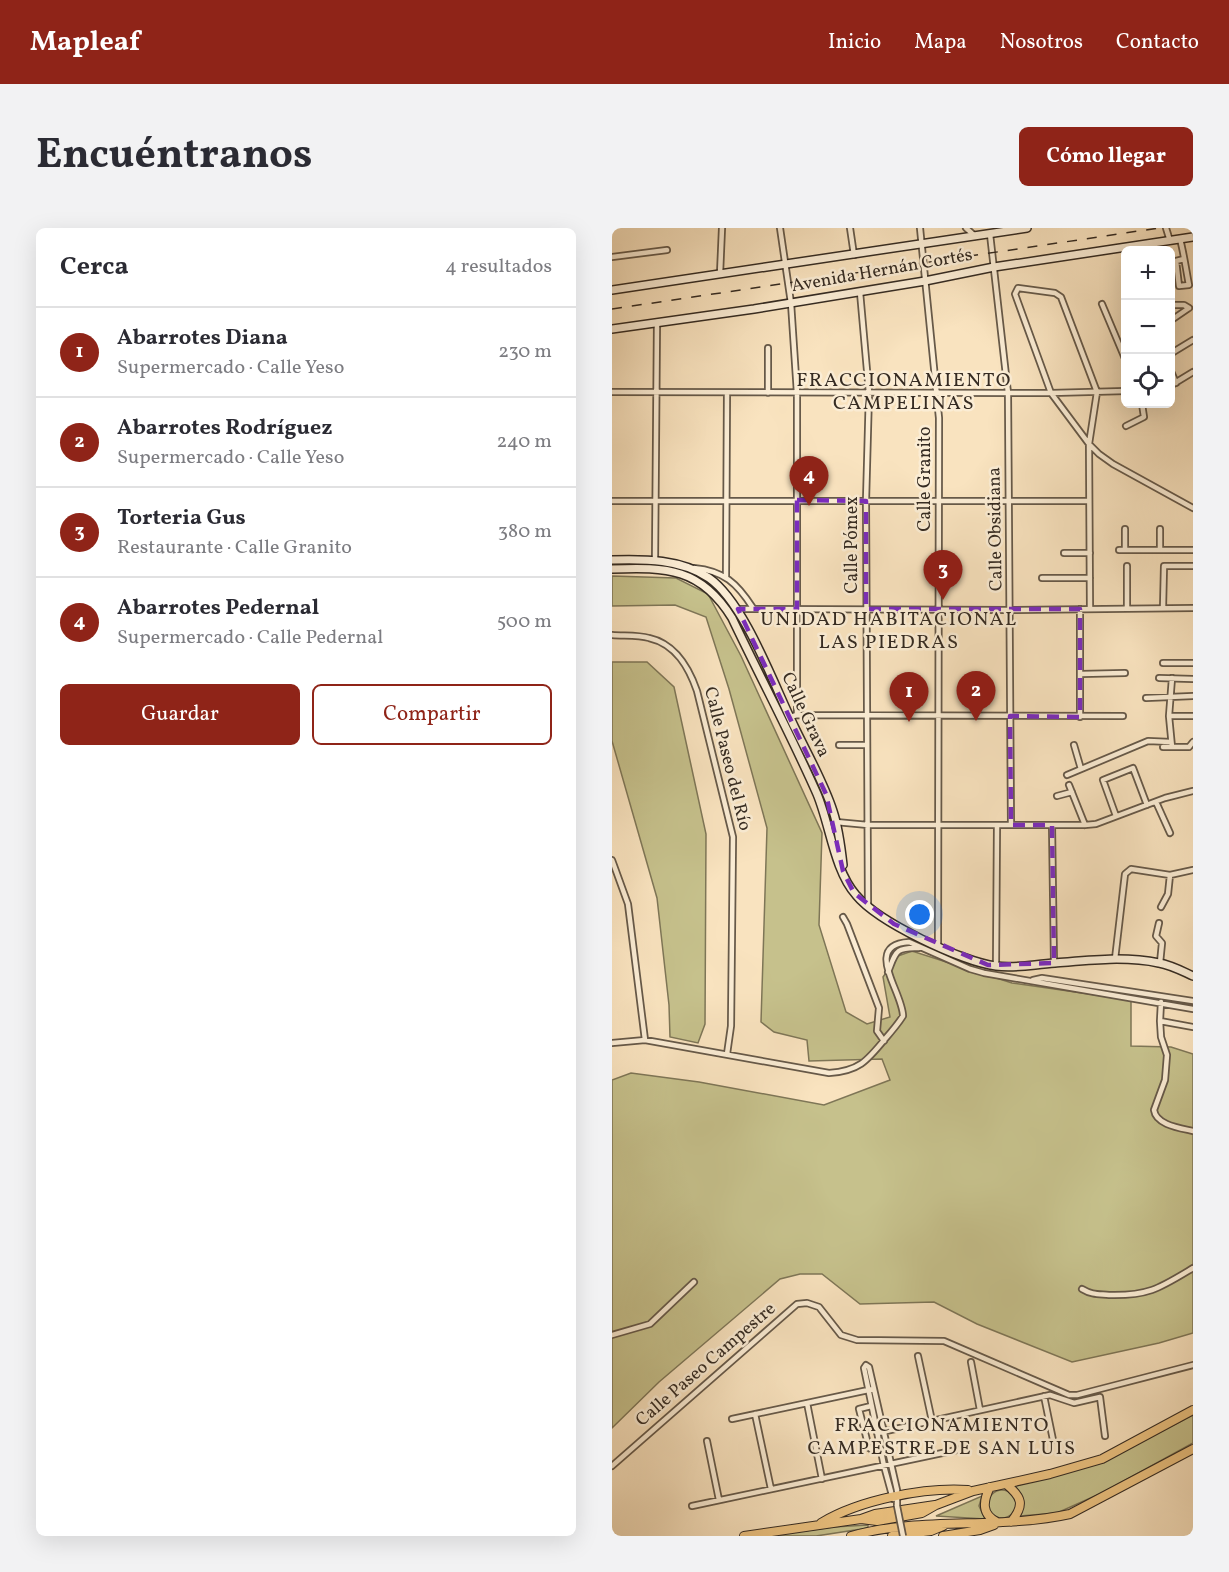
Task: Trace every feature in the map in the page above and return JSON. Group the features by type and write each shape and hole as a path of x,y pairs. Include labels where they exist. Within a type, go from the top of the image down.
{"main road":[{"name":"Avenida Hernán Cortés","path":"612,290 1028,228"},
{"name":"Avenida Hernán Cortés","path":"1147,246 1193,237"},
{"name":"Avenida Hernán Cortés","path":"612,329 860,292 994,267 1121,250"},
{"name":"Calle Grava","path":"612,560 655,560 692,568 719,586 738,609 793,716 826,794 836,822 843,871"},
{"name":"Calle Grava","path":"612,569 659,570 680,574 702,583 721,601 732,618 817,795 833,849 843,871 854,893 867,908 938,947 996,966 1016,968 1115,959 1160,963 1193,976"},
{"path":"744,1536 861,1519 877,1521 922,1513 936,1505 973,1491 1102,1459 1193,1410"},
{"path":"851,1536 929,1524 1011,1522 1070,1514 1193,1449"},
{"path":"1006,1484 1015,1491 1020,1502 1018,1514 1011,1522"},
{"path":"990,1487 985,1498 985,1509 991,1519 1002,1522"},
{"path":"816,1525 839,1512 896,1501 934,1490 973,1491"},
{"path":"943,1536 980,1530 1002,1522"},
{"path":"892,1536 931,1531 947,1524"}],"street":[{"path":"720,274 722,228"},
{"path":"780,228 791,303 798,393 793,716 1123,716"},
{"path":"850,228 854,255"},
{"name":"Calle Granito","path":"920,228 939,418 938,947"},
{"path":"966,228 984,233"},
{"path":"1166,228 1170,241"},
{"name":"Calle Obsidiana","path":"984,233 994,267 1008,393 1011,825"},
{"path":"1180,239 1189,285 1179,286 1176,261 1184,260"},
{"path":"612,257 667,250"},
{"path":"1090,609 1089,444 1097,392 1060,297 1055,293 1017,288 1015,294 1051,393 1089,444 1113,464 1193,508"},
{"name":"Calle Pómex","path":"860,292 869,393 866,501 867,908"},
{"path":"1102,304 1122,354"},
{"path":"1175,305 1184,305 1189,308 1175,318"},
{"path":"655,560 657,322"},
{"path":"1175,351 1193,340"},
{"path":"768,348 768,393"},
{"path":"1176,383 1193,372"},
{"path":"612,392 1121,392"},
{"path":"726,393 726,577"},
{"path":"1126,426 1144,417 1143,408"},
{"path":"612,501 1089,501"},
{"path":"1125,529 1125,550"},
{"path":"1160,529 1160,550"},
{"path":"1119,550 1193,550"},
{"path":"1064,554 1090,553"},
{"path":"1126,566 1127,608"},
{"path":"1163,608 1164,566 1193,566"},
{"path":"692,568 713,570 726,577 745,596 753,608"},
{"path":"1042,578 1090,578"},
{"path":"738,609 1193,608"},
{"path":"1080,609 1080,717"},
{"name":"Calle Paseo del Río","path":"612,635 649,638 670,648 690,671 697,691 733,837 731,1026 727,1054"},
{"path":"1163,663 1193,663"},
{"path":"1081,674 1125,673"},
{"path":"1159,678 1193,679"},
{"path":"1172,678 1169,696 1172,744"},
{"path":"1146,698 1193,696"},
{"path":"1169,716 1192,716"},
{"path":"1067,775 1148,741 1189,747 1193,742"},
{"path":"1163,747 1172,744"},
{"path":"838,745 866,745"},
{"path":"1074,745 1082,769"},
{"path":"1116,816 1103,780 1133,768 1147,805"},
{"path":"1069,785 1085,825"},
{"path":"836,822 868,825 1085,825 1096,824 1156,801 1193,791"},
{"path":"1057,796 1072,792"},
{"path":"1156,801 1170,833"},
{"path":"1052,825 1054,963"},
{"path":"996,966 997,826"},
{"path":"612,860 628,904 645,1040"},
{"path":"1115,959 1125,874 1131,869 1170,875 1193,870"},
{"path":"1161,907 1168,894 1170,875"},
{"path":"843,917 879,1008 877,1032 884,1041"},
{"path":"1159,923 1156,936 1162,943 1160,963"},
{"path":"612,1043 645,1040 829,1073 845,1072 861,1065 884,1041 903,1016 901,1000 888,972 885,958 889,950 899,942 909,942 970,969 1193,1009"},
{"path":"1030,981 1042,978 1193,1002"},
{"path":"1130,998 1131,992"},
{"path":"1162,997 1161,1037 1167,1055 1165,1080 1157,1101 1155,1115 1157,1119 1193,1131"},
{"path":"1160,1021 1193,1027"},
{"path":"1082,1289 1091,1294 1144,1294 1163,1286 1193,1268"},
{"path":"612,1335 650,1324 694,1282"},
{"name":"Calle Paseo Campestre","path":"612,1466 797,1304 819,1307 841,1335 857,1340 944,1341 1069,1395 1077,1395 1193,1365"},
{"path":"918,1356 932,1420"},
{"path":"970,1362 980,1410"},
{"path":"732,1419 871,1389"},
{"path":"871,1389 871,1406 880,1449 896,1501"},
{"path":"871,1389 891,1464 903,1536"},
{"path":"877,1433 1050,1395 1074,1403 1100,1397 1105,1436"},
{"path":"1044,1396 1053,1440"},
{"path":"807,1403 822,1479"},
{"path":"871,1406 859,1409 868,1448 872,1450 887,1448"},
{"path":"755,1414 771,1489"},
{"path":"707,1441 719,1500"},
{"path":"692,1506 966,1448"}],"highlighted area":[{"path":"797,500 866,501 866,609 1080,609 1080,717 1010,716 1011,825 1052,825 1054,963 988,965 894,924 854,893 843,871 826,794 738,609 797,609"}],"shaded area":[{"path":"612,576 676,578 708,594 741,656 822,833 819,925 846,1012 867,1024 890,1017 883,977 898,956 912,951 1012,983 1131,1000 1131,1046 1171,1047 1193,1054 1193,1333 1159,1343 1072,1362 977,1324 934,1302 860,1304 822,1274 800,1274 780,1279 659,1382 612,1428 612,1080 631,1073 699,1082 824,1105 890,1080 882,1059 809,1061 807,1040 774,1032 761,1022 767,828 729,689 706,617 675,605 612,606"},
{"path":"612,662 647,662 674,687 706,834 705,1024 698,1043 670,1037 669,1005 657,898 612,741"},
{"path":"1193,1415 1193,1443 1104,1492 1057,1513 1020,1516 1022,1500 1015,1486 1101,1463"},
{"path":"1002,1490 1012,1494 1016,1504 1012,1514 1002,1518 992,1514 988,1504 992,1494"},
{"path":"982,1496 979,1506 985,1519 936,1516"},
{"path":"868,1525 868,1528 816,1536 767,1536 833,1527"}],"railway":[{"path":"612,309 1159,228"}],"place":[{"name":"Abarrotes Pedernal","path":"809,506"},
{"name":"Torteria Gus","path":"943,600"},
{"name":"Abarrotes Rodríguez","path":"976,721"},
{"name":"Abarrotes Diana","path":"909,722"}],"district":[{"name":"FRACCIONAMIENTO CAMPELINAS","path":"904,392"},
{"name":"UNIDAD HABITACIONAL LAS PIEDRAS","path":"889,632"},
{"name":"FRACCIONAMIENTO CAMPESTRE DE SAN LUIS","path":"942,1438"}]}
